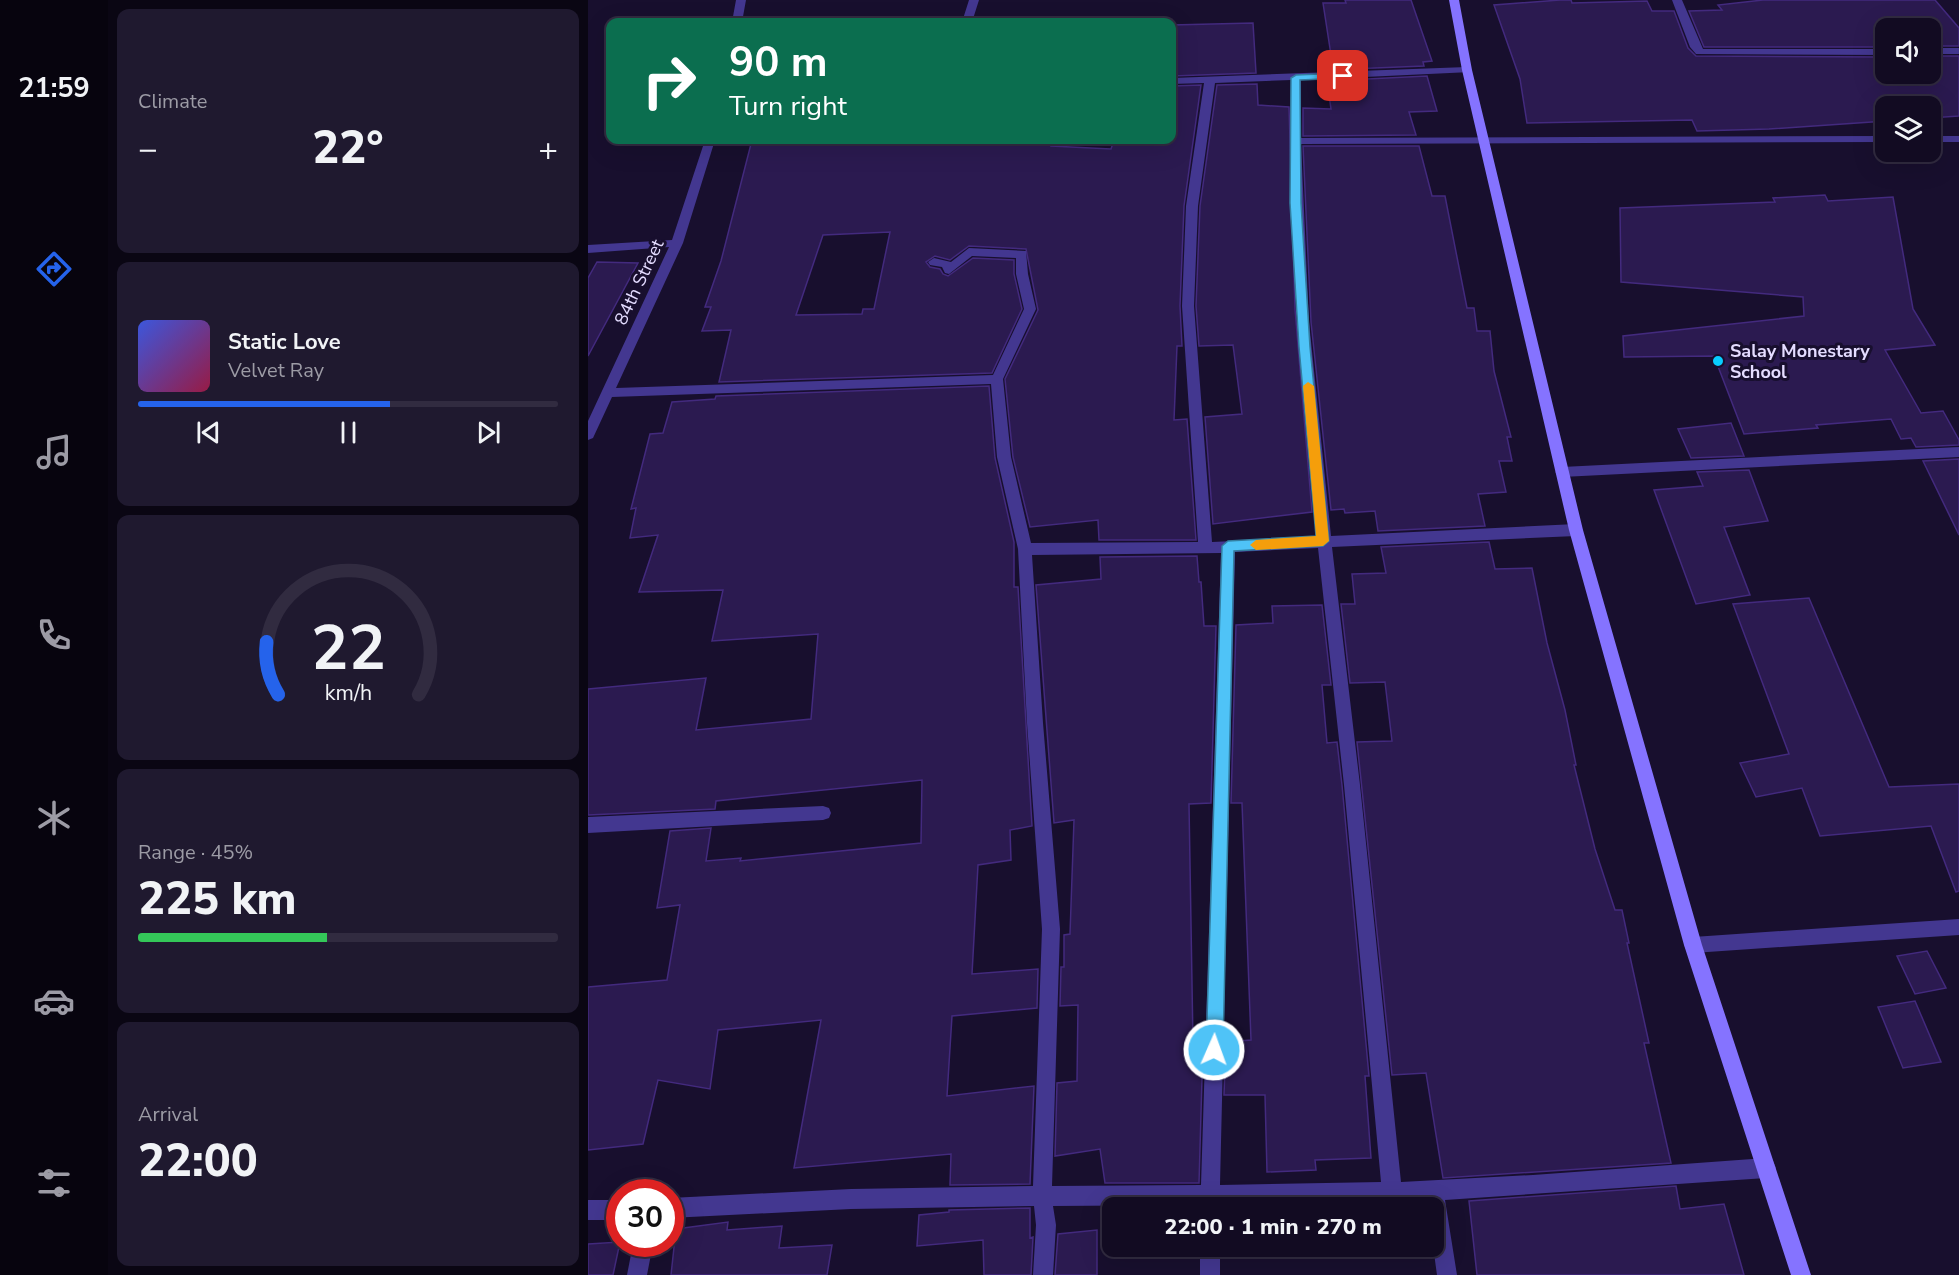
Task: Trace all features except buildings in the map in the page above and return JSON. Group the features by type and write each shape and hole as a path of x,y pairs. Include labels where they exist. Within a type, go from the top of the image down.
{"street":[{"path":"738,18 741,0"},
{"path":"968,18 974,0"},
{"path":"1454,0 1467,70 1576,530 1693,945 1801,1275"},
{"path":"1677,0 1695,47 1700,52 1875,52"},
{"path":"1941,51 1959,51"},
{"path":"1176,81 1467,70"},
{"path":"1296,78 1294,141 1305,347 1323,541 1346,727 1392,1192"},
{"path":"1205,546 1188,306 1192,206 1210,80"},
{"path":"1294,141 1875,139"},
{"path":"1941,139 1959,139"},
{"name":"84th Street","path":"588,435 677,243 709,144"},
{"path":"588,249 677,243"},
{"path":"934,262 946,264 949,270 969,252 1022,254 1022,274 1030,309 997,379 1004,457 1025,549 1035,723 1051,929 1042,1194 1046,1225 1043,1275"},
{"path":"607,393 997,379"},
{"path":"1562,472 1959,452"},
{"path":"1025,549 1228,546 1576,530"},
{"path":"1210,1197 1228,546"},
{"path":"588,825 823,813"},
{"path":"1693,945 1959,927"},
{"path":"1291,1197 1434,1191 1766,1168"},
{"path":"1434,1191 1447,1275"},
{"path":"684,1207 775,1200 1042,1194 1114,1197"},
{"path":"588,1210 606,1210"},
{"path":"637,1275 640,1257"},
{"path":"1210,1257 1210,1275"}],"slow traffic":[{"path":"1256,545 1323,541 1308,386"}],"place":[{"name":"Salay Monestary School","path":"1718,361"}],"route":[{"path":"1214,1050 1228,546 1323,541 1305,347 1296,203 1294,141 1296,78 1343,76"}]}
